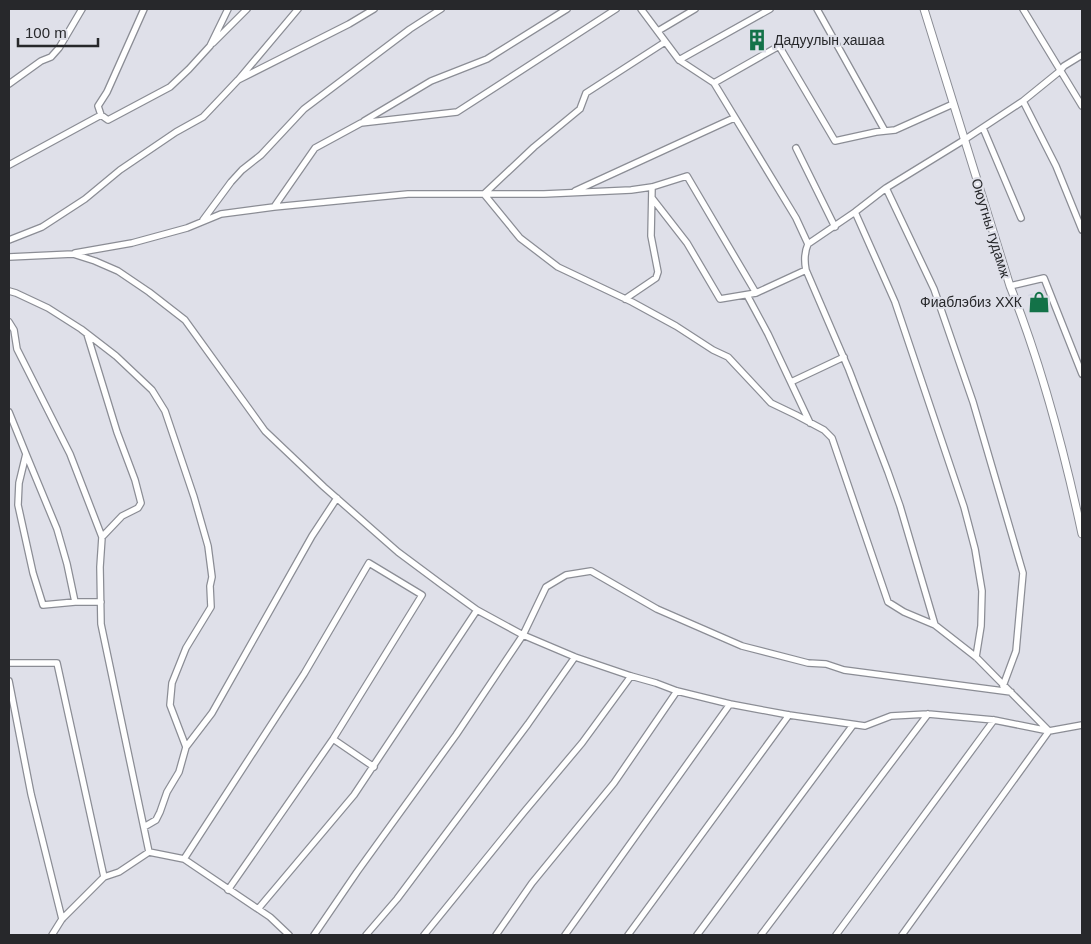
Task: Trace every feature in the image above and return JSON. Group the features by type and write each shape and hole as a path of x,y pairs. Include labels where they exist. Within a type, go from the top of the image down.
{"street":[{"path":"9,84 41,61 51,57 59,48 82,9"},
{"path":"144,9 107,92 98,106 101,115 108,120 170,87 247,9"},
{"path":"210,46 228,9"},
{"path":"9,240 42,227 85,199 120,170 176,132 203,117 238,80 298,9"},
{"path":"238,80 349,24 374,9"},
{"path":"202,222 231,182 242,170 261,155 304,109 410,29 441,9"},
{"path":"274,207 315,148 431,81 487,59 567,9"},
{"path":"361,123 457,112 616,9"},
{"path":"641,9 679,60 714,83 796,218 808,244"},
{"path":"658,30 694,9"},
{"path":"679,60 770,9"},
{"path":"817,9 885,131"},
{"name":"Оюутны гудамж","path":"924,9 1064,453 1082,534"},
{"path":"1023,9 1082,106"},
{"path":"484,194 534,147 580,109 586,93 664,42"},
{"path":"714,83 779,46 835,141 895,130 954,104"},
{"path":"935,624 900,506 844,358 806,270 805,250 808,244 835,227 886,188 1023,101 1064,66 1082,55"},
{"path":"1023,101 1056,166 1082,230"},
{"path":"9,165 101,115"},
{"path":"573,192 734,118"},
{"path":"983,128 1021,218"},
{"path":"796,148 835,227"},
{"path":"9,257 73,254 132,243 187,228 221,214 274,207 408,194 631,190 652,187 688,176 756,293"},
{"path":"625,299 656,278 658,272 651,236 652,187"},
{"path":"886,188 934,289 973,402 1023,573 1016,651 1004,686"},
{"path":"484,194 520,238 558,267 625,299 728,357 771,403 810,423 832,438 888,602 904,612 935,624 976,657 1049,731"},
{"path":"652,198 687,243 720,299 756,293 806,270"},
{"path":"855,212 895,302 964,507 975,549 982,591 981,626 976,657"},
{"path":"73,254 118,271 185,320 265,432 398,552 476,610 523,635 575,657 631,676 656,682 677,691 730,704 789,715 865,726 891,716 928,714 994,720 1049,731 1082,726"},
{"path":"1010,286 1044,278 1082,374"},
{"path":"9,290 48,308 87,333 116,356 152,390 165,411 194,496 208,546 212,577 210,586 211,607 186,648 172,683 170,705 186,747"},
{"path":"747,294 810,423"},
{"path":"9,322 14,330 17,349 70,454 102,538 100,567 101,624 149,852"},
{"path":"87,333 113,420 135,480 141,503 138,508 122,516 102,538"},
{"path":"791,382 844,358"},
{"path":"9,412 57,529 75,602"},
{"path":"26,454 19,483 18,505 43,606 75,602 101,602"},
{"path":"144,827 156,820 167,792 179,772 186,747 212,713 308,543 337,498"},
{"path":"184,859 304,674 369,563 422,595 333,739 228,890"},
{"path":"314,935 357,872 456,736 523,635 546,587 566,575 591,571 657,609 742,646 808,663 826,664 844,670 1012,692"},
{"path":"258,909 354,795 476,610"},
{"path":"366,935 397,900 528,724 575,657"},
{"path":"9,663 57,663 104,877"},
{"path":"424,935 582,743 631,676"},
{"path":"9,681 31,794 62,919"},
{"path":"496,935 532,883 614,783 677,691"},
{"path":"565,935 730,704"},
{"path":"761,935 928,714"},
{"path":"628,935 789,715"},
{"path":"836,935 994,720"},
{"path":"697,935 853,725"},
{"path":"902,935 1049,731"},
{"path":"333,739 374,766"},
{"path":"52,935 62,919 104,877 119,872 149,852 184,859 270,917 289,935"}],"shaded area":[{"name":"Фиаблэбиз ХХК","path":"1044,290 1050,308 1034,313 1028,295"}],"place":[{"name":"Дадуулын хашаа","path":"757,40"},
{"name":"Фиаблэбиз ХХК","path":"1039,302"}]}
